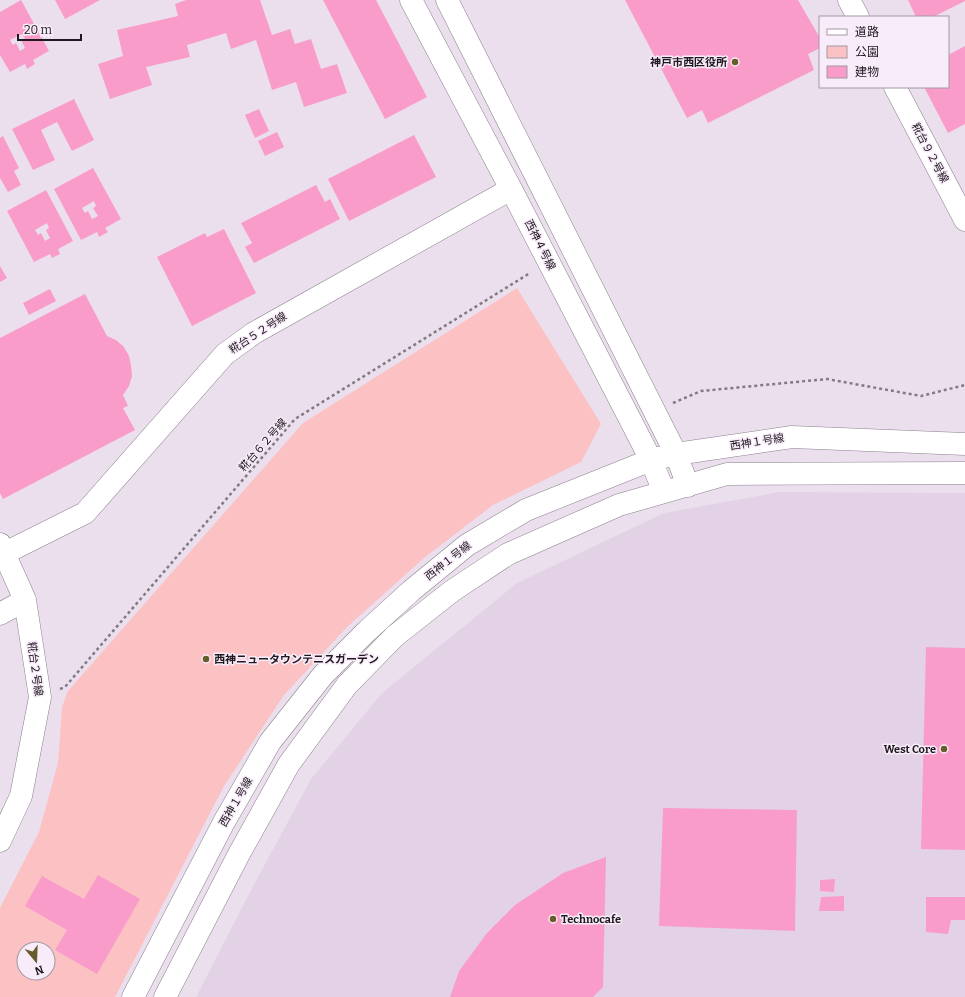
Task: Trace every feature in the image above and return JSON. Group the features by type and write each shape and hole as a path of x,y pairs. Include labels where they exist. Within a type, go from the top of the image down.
{"street":[{"name":"西神４号線","path":"412,0 651,460 664,492"},
{"path":"447,0 676,454 688,486"},
{"path":"849,0 857,16"},
{"name":"糀台９２号線","path":"896,88 965,220"},
{"name":"糀台５２号線","path":"3,549 85,513 225,354 254,333 511,188"},
{"name":"西神１号線","path":"133,997 224,822 270,742 322,674 407,595 467,545 526,510 651,460 676,454 792,436 965,444"},
{"path":"165,997 239,854 289,764 347,684 395,636 452,591 508,554 620,505 727,474 965,473"},
{"name":"糀台２号線","path":"0,841 21,796 40,697 25,600 3,549"},
{"path":"0,614 25,600"}],"path":[{"name":"糀台６２号線","path":"40,697 65,687 295,419 549,262"},
{"path":"653,409 673,403 702,391 827,379 921,396 965,385"}],"shaded area":[{"path":"780,492 965,493 965,997 196,997 250,892 311,779 382,693 517,583 664,513"}],"green space":[{"name":"西神ニュータウンテニスガーデン","path":"517,288 601,424 581,462 493,505 424,558 347,627 284,695 224,786 115,997 0,997 0,908 39,832 58,763 62,707 68,691 303,423"}],"building":[{"path":"21,0 49,51 33,60 35,64 27,69 25,64 10,72 0,55 0,12","holes":["22,34 25,39 21,40 25,48 20,51 16,43 13,45 10,40"]},
{"path":"55,0 100,0 65,19"},
{"path":"186,0 260,0 272,35 290,29 295,44 311,39 321,69 337,64 347,93 304,107 296,82 272,90 256,40 231,49 226,33 187,45 190,57 146,67 152,85 110,99 98,64 123,56 117,30 178,16 175,4"},
{"path":"323,0 376,0 427,97 385,119"},
{"name":"神戸市西区役所","path":"625,0 798,0 819,36 819,48 808,54 814,70 708,123 702,110 687,118"},
{"path":"908,0 965,0 935,16 916,16"},
{"path":"965,46 965,124 948,133 925,88 949,88 949,54"},
{"path":"74,99 94,140 72,151 57,122 41,130 55,160 33,170 12,129"},
{"path":"259,109 269,131 255,138 245,115"},
{"path":"277,132 284,147 265,156 258,141"},
{"path":"414,135 436,177 349,221 328,179"},
{"path":"3,136 19,168 14,171 21,185 8,192 0,178 0,138"},
{"path":"93,168 121,219 105,228 108,232 99,237 97,232 81,240 54,189","holes":["94,201 96,206 93,208 98,216 92,219 88,211 85,213 82,208"]},
{"path":"316,185 325,202 330,199 340,219 254,263 245,247 252,243 241,223"},
{"path":"46,190 73,241 58,249 60,254 52,258 50,254 34,262 7,211","holes":["47,223 49,228 46,230 50,238 45,241 41,233 38,235 35,230"]},
{"path":"224,229 256,293 192,326 157,257 205,233 207,237"},
{"path":"0,266 7,278 0,282"},
{"path":"50,289 56,301 29,315 23,303"},
{"path":"85,294 107,336 116,340 124,347 129,356 132,376 129,386 123,395 128,406 123,408 135,430 3,499 0,493 0,338"},
{"name":"West Core","path":"926,647 965,648 965,850 921,849"},
{"path":"663,808 797,810 795,931 659,926"},
{"name":"Technocafe","path":"606,857 603,987 593,997 450,997 459,971 487,933 515,905 563,873"},
{"path":"98,875 140,899 97,974 56,951 67,930 25,906 42,876 84,899"},
{"path":"835,879 834,892 820,891 820,880"},
{"path":"844,896 844,911 819,911 821,897"},
{"path":"926,897 965,897 965,920 951,920 948,934 926,932"}],"place":[{"name":"神戸市西区役所","path":"735,62"},
{"name":"西神ニュータウンテニスガーデン","path":"206,659"},
{"name":"West Core","path":"944,749"},
{"name":"Technocafe","path":"553,919"}]}
